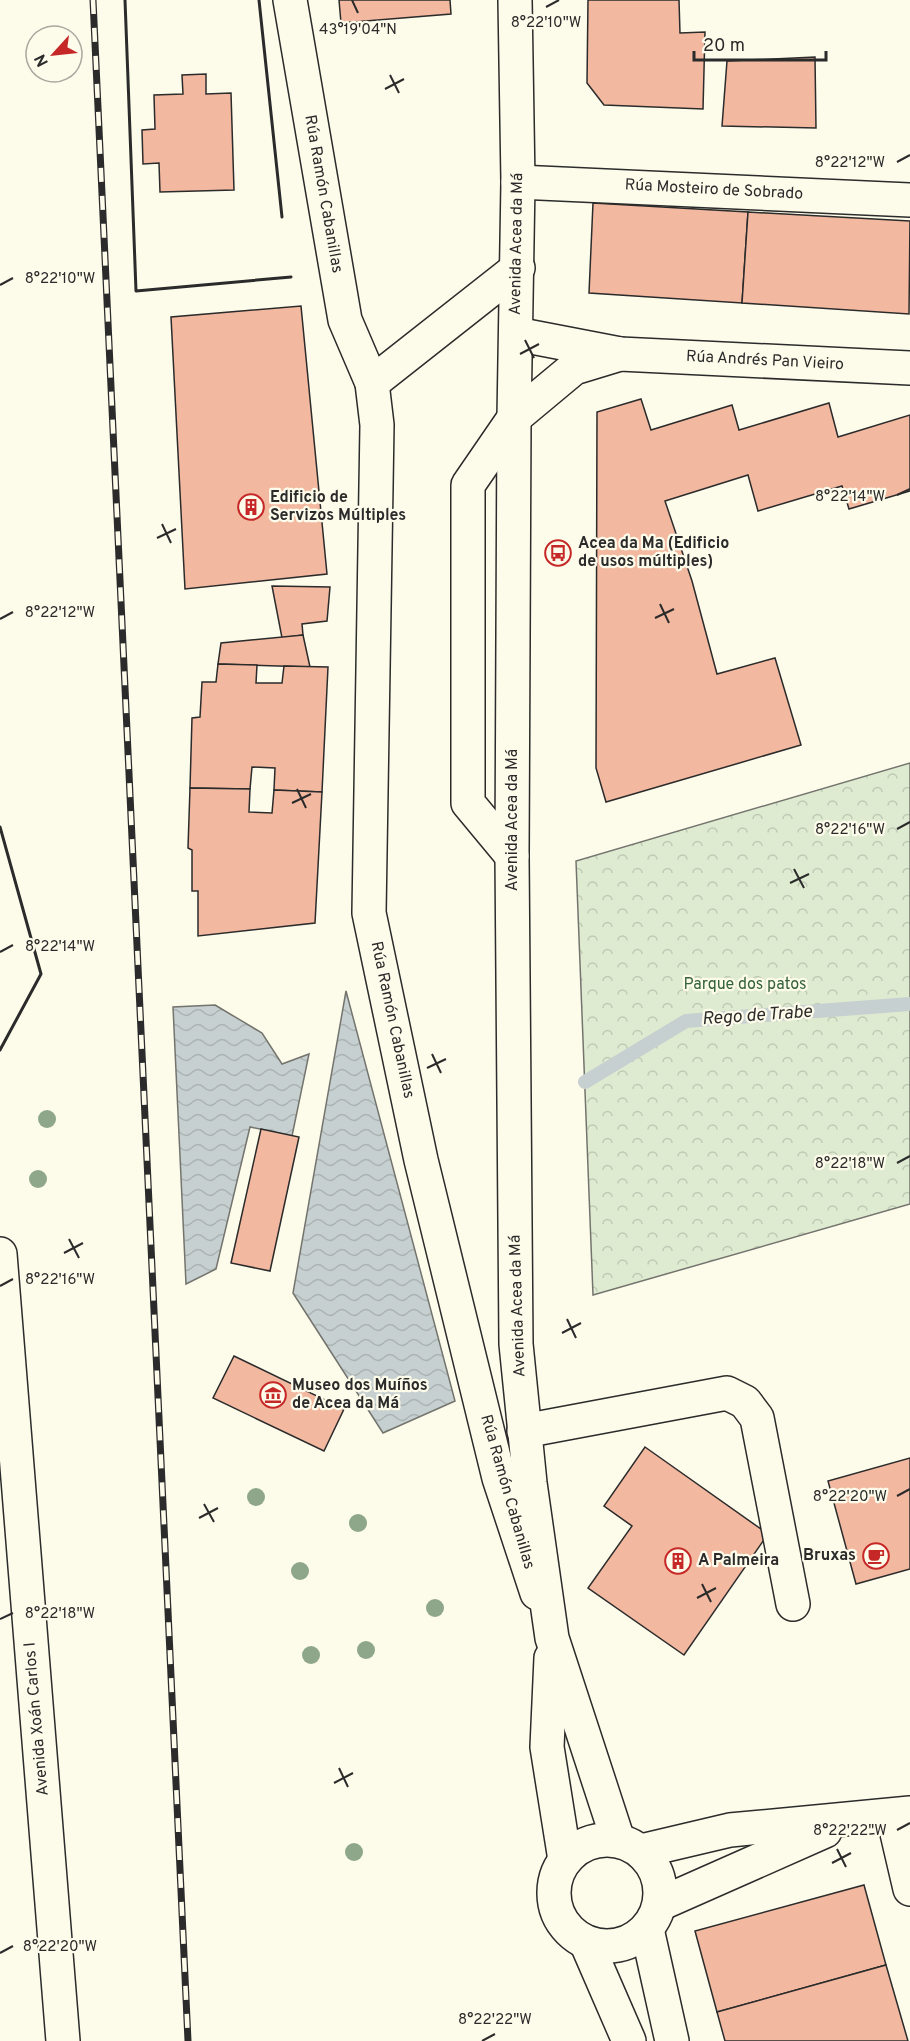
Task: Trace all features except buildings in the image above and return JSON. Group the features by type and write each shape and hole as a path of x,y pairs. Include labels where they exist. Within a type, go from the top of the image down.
{"street":[{"name":"Rúa Ramón Cabanillas","path":"290,0 345,320 372,383 377,425 369,913 421,1161 499,1478 552,1638"},
{"name":"Avenida Acea da Má","path":"515,0 518,268 513,418 512,856 516,1344 524,1431 552,1638"},
{"name":"Rúa Mosteiro de Sobrado","path":"518,182 910,200"},
{"path":"372,383 518,268"},
{"name":"Rúa Andrés Pan Vieiro","path":"516,334 620,354 910,368"},
{"name":"Rúa Andrés Pan Vieiro","path":"512,856 468,803 468,485 513,418 574,368 620,354"},
{"name":"Avenida Xoán Carlos I","path":"0,1254 63,2041"},
{"path":"524,1431 727,1393 745,1402 757,1418 793,1604"},
{"path":"552,1638 629,1846"},
{"path":"552,1638 547,1748 565,1860"},
{"path":"629,1846 730,1830 901,1814 910,1889"},
{"path":"653,1917 849,1820"},
{"path":"603,1839 629,1846 651,1862 658,1875 661,1889 653,1917 634,1940 618,1945 602,1946 586,1942 572,1934 555,1906 554,1890 557,1874 565,1860 589,1842 603,1839"},
{"path":"653,1917 672,2041"},
{"path":"586,1942 629,2041"}],"green space":[{"name":"Parque dos patos","path":"910,763 910,1204 593,1295 576,861"}],"water":[{"path":"346,991 455,1401 383,1433 293,1293"},
{"path":"215,1005 262,1033 282,1064 309,1054 292,1136 250,1127 216,1269 186,1284 173,1007"}],"waterway":[{"name":"Rego de Trabe","path":"585,1082 686,1021 910,1004"}],"railway":[{"path":"93,0 188,2041"}],"wall":[{"path":"125,0 136,291 291,277"},
{"path":"259,0 282,217"},
{"path":"0,827 41,974 0,1050"}],"place":[{"name":"Edificio de Servizos Múltiples","path":"251,507"},
{"name":"Acea da Ma (Edificio de usos múltiples)","path":"558,553"},
{"name":"Museo dos Muíños de Acea da Má","path":"273,1395"},
{"name":"Bruxas","path":"876,1556"},
{"name":"A Palmeira","path":"678,1561"}]}
